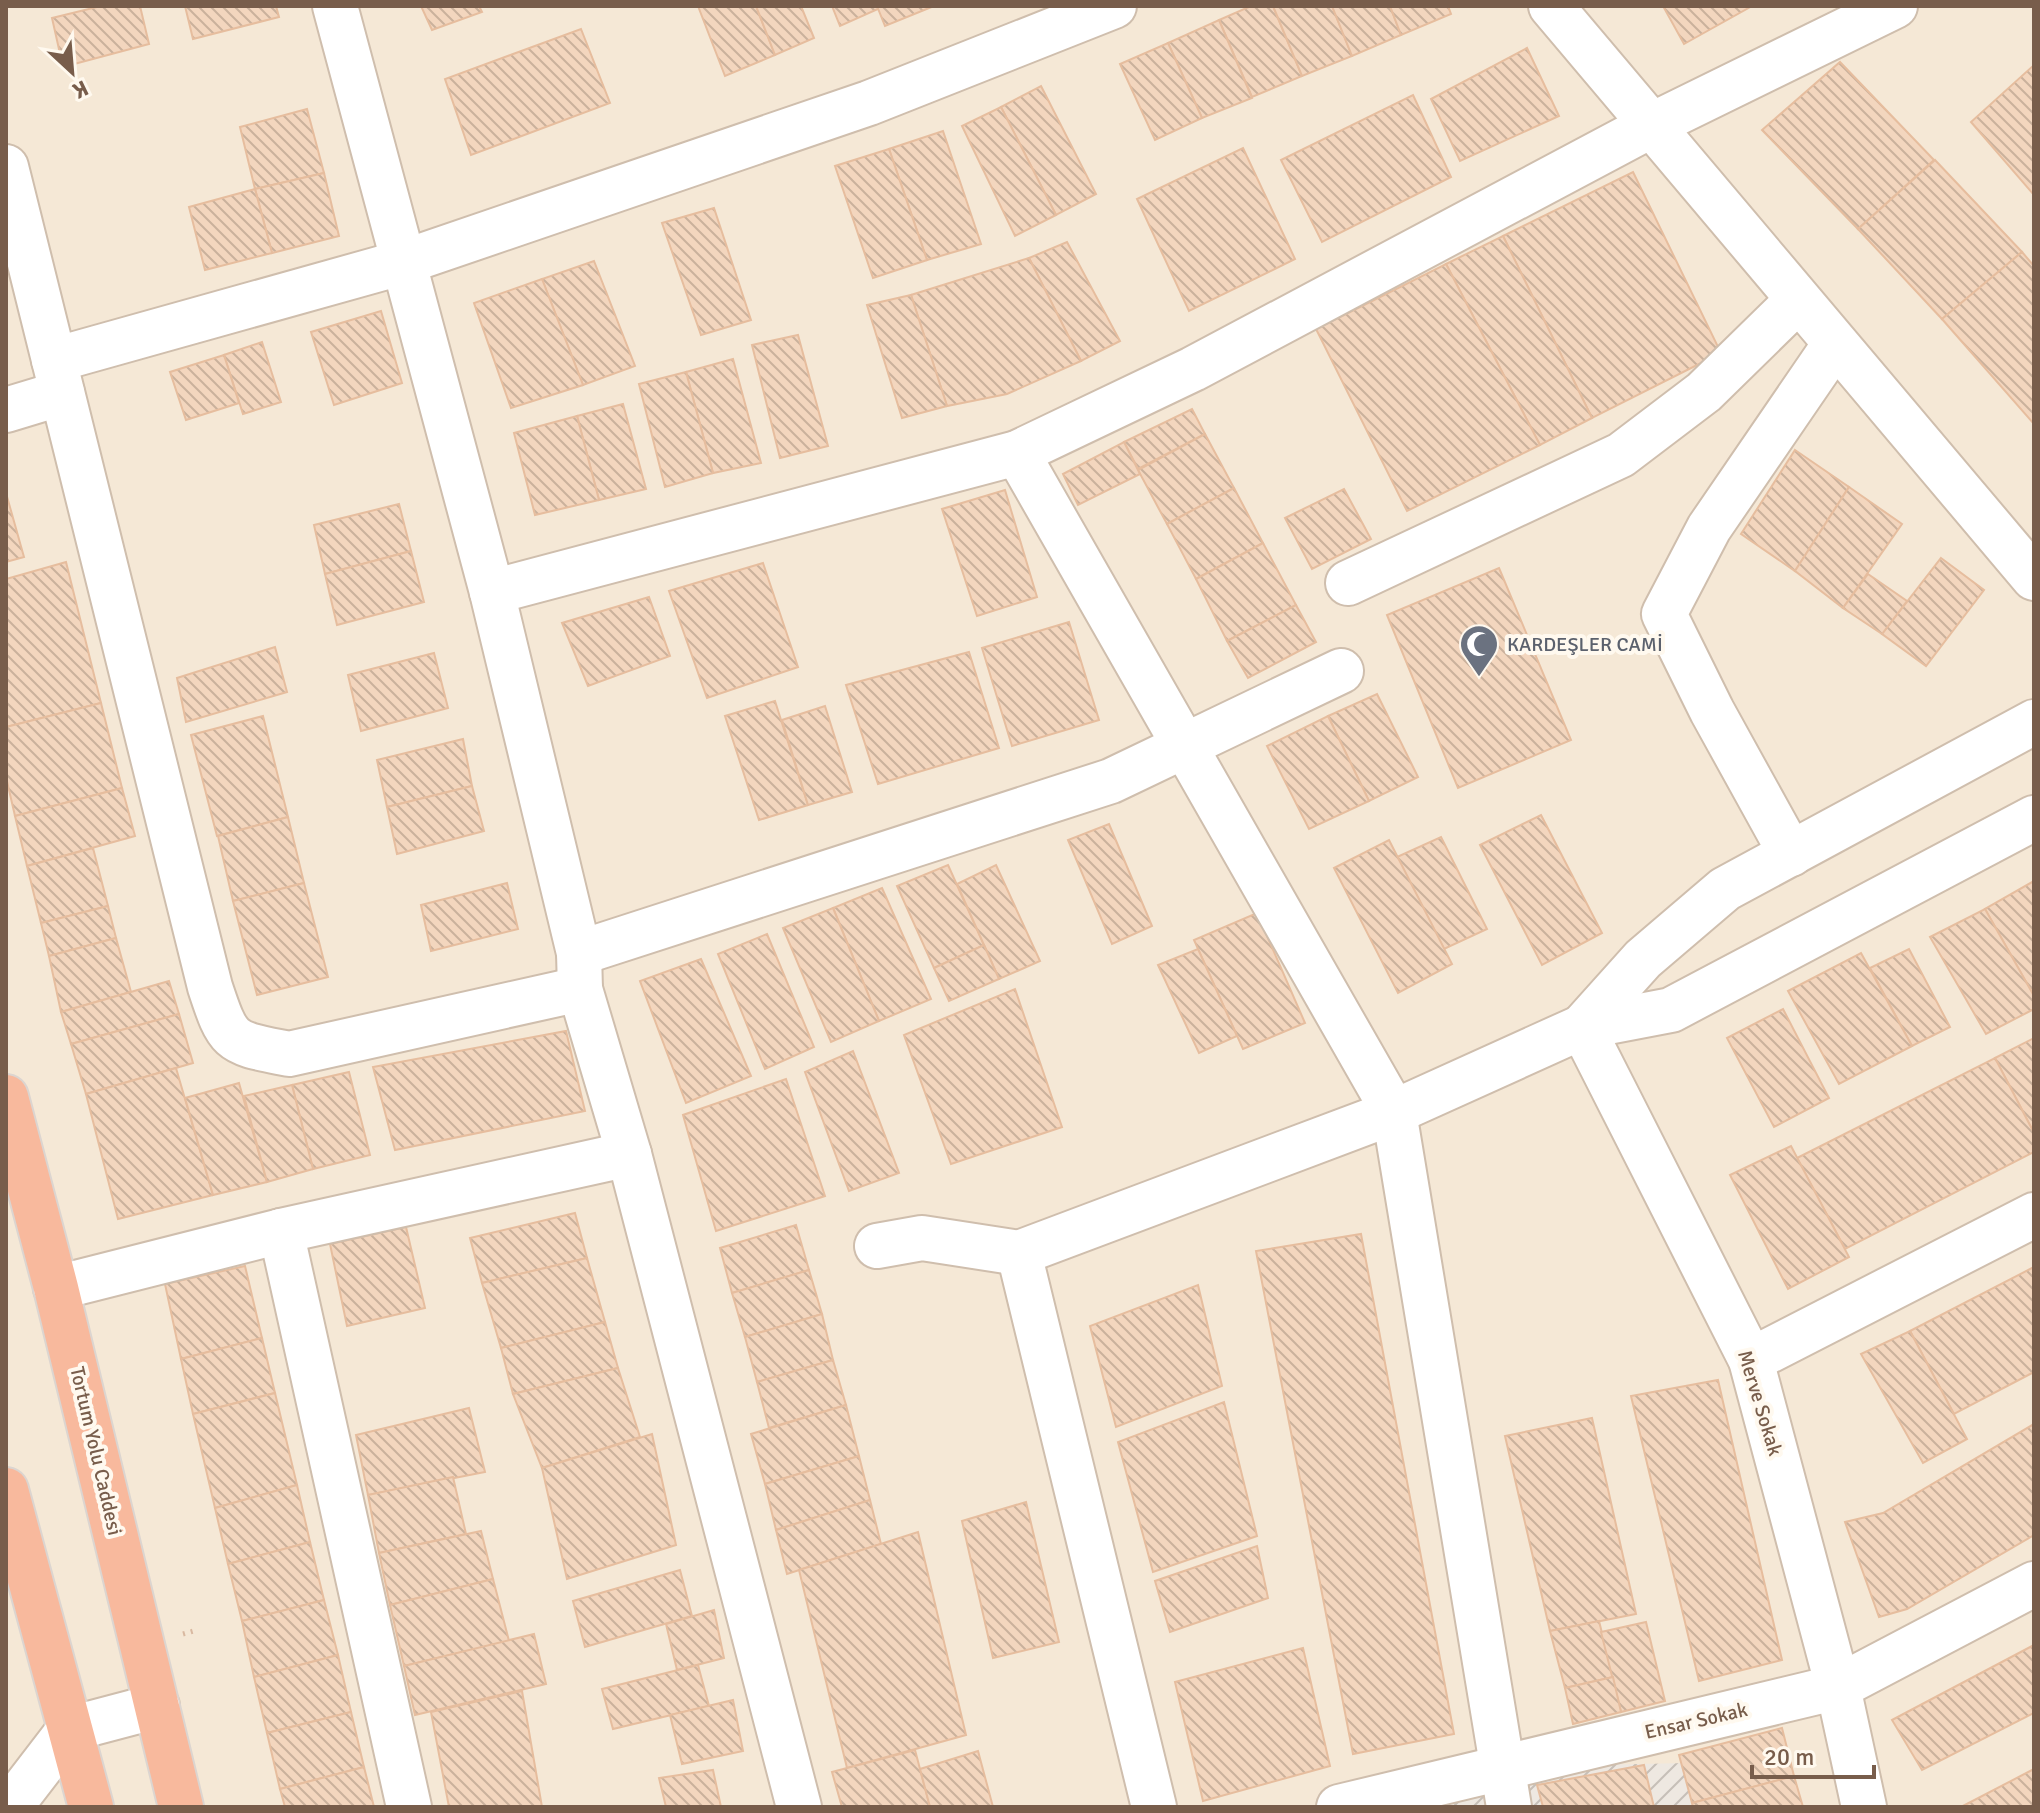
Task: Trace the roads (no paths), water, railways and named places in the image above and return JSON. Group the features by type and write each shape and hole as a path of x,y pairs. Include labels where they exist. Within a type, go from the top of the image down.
{"highway":[{"name":"Tortum Yolu Caddesi","path":"6,1097 56,1288 181,1807"},
{"path":"6,1490 91,1807"}],"street":[{"path":"335,6 492,592 579,971 799,1807"},
{"path":"6,410 58,376 869,103 1114,6"},
{"path":"1551,6 2034,578"},
{"path":"492,592 1017,453 1207,362 1650,126 1895,6"},
{"path":"6,167 210,987 224,1029 244,1045 289,1054 579,971 1111,781 1186,748 1341,671"},
{"path":"1348,583 1621,455 1704,392 1798,300"},
{"path":"1791,854 1712,711 1664,614 1709,528 1835,344"},
{"path":"1017,453 1394,1112 1505,1787"},
{"path":"1582,1027 1643,959 1725,889 2034,722"},
{"path":"877,1246 922,1238 1019,1253 1394,1112 1582,1027 1671,1010 2034,818"},
{"name":"Merve Sokak","path":"1582,1027 1751,1360 1838,1687 1864,1807"},
{"path":"56,1288 281,1231 629,1154"},
{"path":"1751,1360 2034,1215"},
{"path":"281,1231 409,1807"},
{"path":"1019,1253 1154,1807"},
{"name":"Ensar Sokak","path":"1339,1807 1505,1787 1838,1687 2034,1584"},
{"path":"10,1807 70,1729 157,1706"}],"place":[{"name":"KARDEŞLER CAMİ","path":"1479,678"}]}
